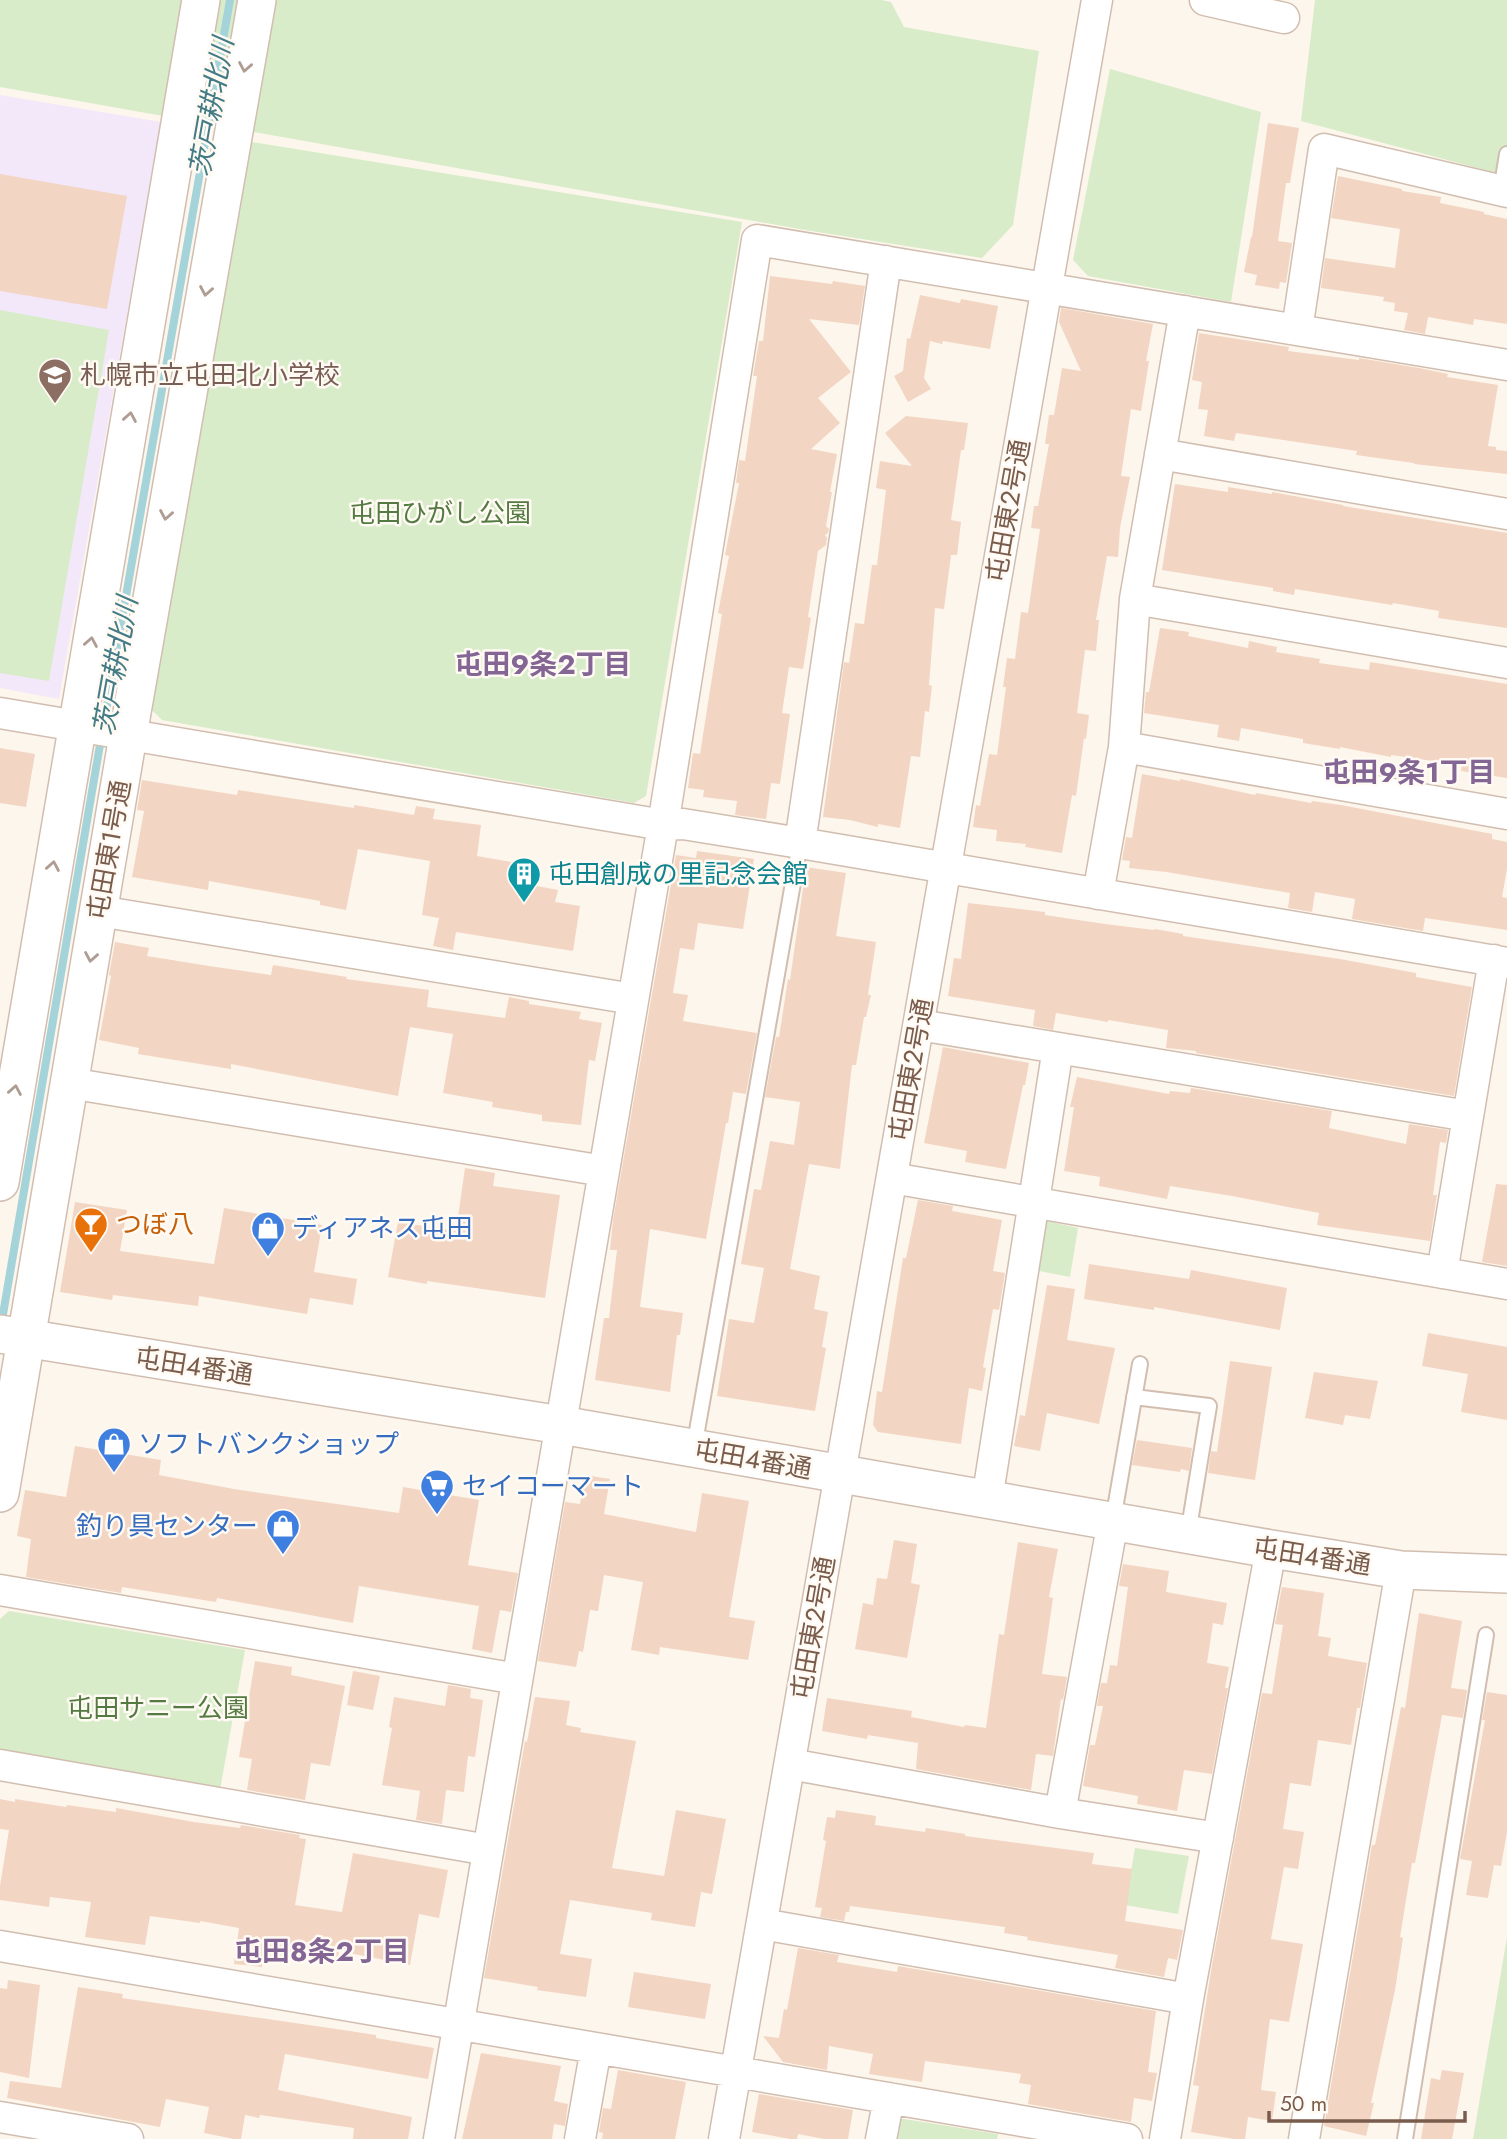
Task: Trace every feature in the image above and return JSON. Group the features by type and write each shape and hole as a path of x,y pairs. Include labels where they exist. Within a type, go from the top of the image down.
{"street":[{"name":"屯田東1号通","path":"0,1493 14,1336 69,1083 99,911 103,731 201,0"},
{"name":"屯田東1号通","path":"0,1182 103,731 257,0"},
{"name":"屯田東2号通","path":"724,2139 1097,0"},
{"path":"1205,0 1247,5 1284,18"},
{"path":"1297,330 1324,149 1504,191"},
{"path":"439,2139 663,825 757,240 1507,365"},
{"path":"800,843 886,261"},
{"path":"1098,894 1124,747 1135,599 1185,311"},
{"path":"1160,454 1507,514"},
{"path":"1135,599 1507,663"},
{"path":"0,713 663,825 683,824 800,843 1501,962 1468,1116 1442,1273"},
{"path":"1124,747 1507,814"},
{"path":"99,911 633,999"},
{"path":"919,1025 1468,1116"},
{"path":"987,1500 1058,1048"},
{"path":"69,1083 604,1171"},
{"path":"892,1178 1507,1284"},
{"name":"屯田4番通","path":"14,1336 561,1425 1401,1570 1507,1574"},
{"path":"1060,1813 1113,1521"},
{"path":"1165,2139 1188,1999 1271,1549"},
{"path":"1304,2139 1401,1570"},
{"path":"0,1590 517,1679"},
{"path":"790,1764 1060,1813 1218,1838"},
{"path":"0,1765 488,1850"},
{"path":"762,1924 1188,1999"},
{"path":"0,1946 888,2098 1026,2130 1127,2139"},
{"path":"580,2139 596,2048"},
{"path":"881,2139 888,2098"},
{"path":"0,2117 128,2139"}],"lane":[{"path":"1504,191 1507,153"},
{"path":"694,1450 800,843"},
{"path":"1113,1521 1139,1364"},
{"path":"1134,1397 1209,1406 1188,1535"},
{"path":"1405,2139 1486,1635"}],"shaded area":[{"name":"札幌市立屯田北小学校","path":"0,95 161,122 59,699 0,688"}],"green space":[{"path":"0,0 881,0 891,2 904,27 1039,51 1013,225 982,258 805,230 0,87"},
{"path":"1315,0 1507,0 1507,176 1301,121"},
{"path":"1110,69 1261,112 1231,302 1088,276 1073,260"},
{"name":"屯田ひがし公園","path":"252,142 742,222 646,796 634,803 162,720 152,710"},
{"path":"0,310 109,330 49,681 0,673"},
{"path":"1043,1220 1078,1228 1070,1277 1034,1270"},
{"name":"屯田サニー公園","path":"9,1611 245,1650 220,1790 0,1751 0,1619"},
{"path":"1135,1848 1189,1856 1178,1914 1125,1905"},
{"path":"1507,1937 1507,2139 1473,2139"},
{"path":"898,2118 998,2134 997,2139 894,2139"}],"building":[{"path":"1268,123 1299,128 1290,183 1286,183 1278,241 1292,243 1286,283 1280,282 1279,289 1255,285 1257,275 1244,272 1252,237"},
{"path":"0,174 127,196 107,309 0,291"},
{"path":"1338,176 1441,197 1440,203 1507,219 1507,324 1474,319 1473,325 1428,317 1425,334 1404,330 1408,313 1394,311 1395,303 1383,301 1384,297 1321,288 1325,258 1395,268 1400,229 1331,218"},
{"path":"770,276 865,286 859,325 809,319 851,372 818,398 840,423 811,449 837,454 826,526 829,529 825,535 826,545 818,551 803,669 789,667 782,713 790,714 780,784 771,783 766,819 735,815 737,801 703,797 704,790 688,788 693,753 700,754 722,614 718,613 729,556 725,555 739,483 736,483 739,460 745,461 757,376 753,376 759,341 763,341"},
{"path":"920,295 960,303 961,299 998,306 990,349 930,341 924,378 931,389 908,402 894,376 903,371 907,338 910,339"},
{"path":"1061,308 1153,324 1141,411 1131,409 1121,476 1130,477 1120,528 1118,557 1107,556 1096,620 1099,620 1096,651 1085,650 1077,713 1089,715 1076,796 1072,795 1062,853 1025,847 1026,844 996,841 997,830 973,827 976,805 980,806 989,754 997,755 1007,658 1015,659 1021,612 1028,613 1040,529 1031,528 1034,506 1038,506 1049,444 1045,444 1049,415 1054,415 1062,368 1081,371 1059,322"},
{"path":"1199,333 1289,347 1288,351 1359,358 1419,368 1448,374 1447,377 1498,385 1488,446 1507,451 1507,474 1414,464 1356,455 1357,451 1236,433 1234,441 1204,436 1208,410 1198,409 1202,382 1192,380"},
{"path":"906,416 968,423 964,450 961,450 951,520 961,522 957,555 951,555 944,609 935,608 929,712 925,711 920,757 911,756 900,828 878,824 878,827 823,817 844,662 849,663 855,623 864,624 872,565 877,565 886,490 876,488 880,461 912,466 885,433"},
{"path":"1175,484 1228,492 1228,487 1272,492 1507,533 1507,628 1438,618 1439,611 1393,603 1392,605 1295,589 1294,595 1273,591 1273,588 1162,570"},
{"path":"1160,628 1189,632 1188,636 1248,648 1249,641 1277,647 1276,652 1320,659 1319,663 1369,670 1370,662 1507,684 1507,778 1461,771 1462,765 1303,743 1303,739 1241,728 1239,741 1217,737 1219,725 1144,713"},
{"path":"0,748 35,754 26,807 0,803"},
{"path":"1142,774 1255,795 1256,793 1311,803 1341,805 1492,834 1492,839 1507,842 1507,869 1502,897 1507,898 1507,930 1425,918 1423,931 1352,919 1355,899 1315,892 1312,912 1288,908 1290,893 1129,868 1130,861 1122,860 1126,837 1132,838"},
{"path":"142,780 237,795 238,790 414,815 416,806 435,809 433,819 481,825 477,856 540,867 537,886 558,890 555,902 580,906 573,951 456,932 453,950 433,946 439,918 422,915 430,861 358,849 346,910 320,905 320,901 209,881 208,890 132,877 144,811 137,810"},
{"path":"697,851 754,859 743,929 698,923 694,950 680,948 673,993 688,995 683,1021 757,1033 746,1094 733,1092 706,1239 650,1229 640,1307 683,1313 680,1335 677,1335 670,1392 595,1380 604,1318 609,1318 617,1250 610,1250 613,1220 676,855 696,858"},
{"path":"806,867 846,873 836,936 876,942 868,995 871,995 864,1017 856,1065 852,1065 840,1169 809,1164 790,1269 820,1276 814,1309 828,1312 822,1347 826,1348 815,1411 717,1396 729,1319 754,1323 764,1268 741,1264 754,1189 761,1190 770,1141 794,1145 800,1102 765,1097 776,1037 779,1037 788,979 790,980"},
{"path":"968,903 1045,912 1045,915 1155,929 1183,936 1340,959 1472,987 1454,1096 1166,1048 1168,1030 1108,1020 1056,1013 1053,1030 1033,1026 1035,1010 948,996 954,958 961,959"},
{"path":"115,942 149,948 147,956 209,966 271,975 273,965 347,977 346,979 429,990 427,1007 505,1018 509,997 529,1001 529,1004 581,1012 579,1019 602,1023 595,1061 589,1060 581,1125 542,1121 542,1115 492,1107 493,1102 443,1093 453,1034 410,1027 398,1096 231,1064 231,1069 138,1054 139,1048 99,1040"},
{"path":"943,1047 1029,1063 1006,1169 965,1162 967,1151 924,1143"},
{"path":"1077,1077 1169,1094 1170,1091 1190,1093 1191,1088 1332,1111 1329,1128 1406,1144 1409,1124 1448,1130 1446,1143 1440,1142 1433,1195 1437,1195 1430,1241 1317,1225 1319,1213 1232,1196 1170,1186 1167,1199 1099,1186 1100,1177 1064,1171 1074,1107 1070,1107"},
{"path":"465,1168 495,1173 493,1186 560,1195 545,1298 388,1277 398,1222 456,1231"},
{"path":"1496,1184 1507,1185 1507,1266 1482,1262"},
{"path":"918,1200 953,1206 952,1211 1002,1220 993,1271 1005,1273 999,1310 993,1309 983,1367 986,1368 982,1391 969,1388 961,1444 878,1432 873,1425 877,1391 882,1392 903,1258 906,1258"},
{"path":"75,1202 127,1210 120,1251 214,1264 224,1208 322,1225 314,1272 357,1279 353,1305 310,1298 307,1314 199,1296 198,1306 113,1295 112,1300 60,1292"},
{"path":"1089,1264 1189,1279 1191,1270 1287,1288 1280,1330 1154,1307 1154,1310 1084,1299"},
{"path":"1047,1285 1075,1289 1067,1340 1115,1348 1099,1424 1047,1413 1040,1451 1014,1446 1020,1415 1025,1416"},
{"path":"1428,1333 1507,1347 1507,1420 1461,1412 1468,1374 1422,1366"},
{"path":"1230,1361 1272,1367 1255,1480 1208,1473 1211,1451 1217,1452"},
{"path":"1314,1372 1378,1381 1370,1419 1345,1415 1343,1425 1305,1418"},
{"path":"1137,1440 1192,1448 1189,1471 1132,1465"},
{"path":"75,1446 161,1460 159,1475 399,1513 403,1487 479,1500 468,1565 518,1573 511,1612 500,1610 492,1653 472,1649 479,1606 359,1586 353,1623 217,1598 216,1602 122,1587 121,1593 26,1577 31,1539 17,1536 25,1490 66,1497"},
{"path":"585,1475 610,1479 604,1514 696,1532 702,1493 749,1501 729,1617 755,1621 748,1660 660,1647 659,1655 631,1650 643,1582 604,1575 598,1611 590,1610 583,1652 579,1651 576,1667 538,1661 565,1502 580,1504"},
{"path":"894,1540 917,1544 911,1583 920,1585 907,1658 855,1649 863,1603 873,1605 877,1578 887,1579"},
{"path":"1018,1542 1058,1549 1049,1597 1053,1598 1042,1674 1067,1677 1053,1756 1036,1754 1031,1790 916,1769 918,1743 868,1735 867,1739 822,1731 827,1698 912,1711 911,1717 964,1727 986,1728 999,1634 1004,1635"},
{"path":"1123,1564 1169,1571 1166,1592 1227,1603 1223,1625 1213,1623 1207,1663 1229,1667 1225,1688 1228,1688 1212,1774 1184,1770 1177,1811 1137,1804 1138,1796 1083,1786 1090,1745 1095,1745 1103,1706 1097,1706 1101,1683 1107,1683 1110,1665 1117,1666 1128,1587 1119,1586"},
{"path":"1282,1587 1324,1593 1318,1636 1331,1638 1328,1656 1367,1663 1351,1745 1318,1740 1311,1786 1290,1783 1283,1829 1304,1832 1298,1869 1284,1867 1271,1939 1303,1944 1289,2022 1270,2019 1261,2090 1276,2092 1272,2121 1248,2117 1245,2139 1234,2139 1191,2132 1199,2086 1193,2085 1262,1693 1272,1694 1283,1625 1275,1624"},
{"path":"1419,1613 1462,1621 1451,1688 1467,1690 1463,1718 1442,1715 1415,1863 1412,1863 1395,1990 1366,2136 1324,2126 1372,1845 1375,1845 1401,1707 1405,1708"},
{"path":"255,1661 292,1667 291,1675 345,1686 330,1766 311,1763 305,1800 247,1790 252,1759 239,1757"},
{"path":"353,1671 380,1676 373,1710 347,1705"},
{"path":"448,1685 471,1689 470,1698 483,1700 475,1757 468,1756 464,1792 446,1790 442,1824 416,1820 420,1791 382,1785 392,1728 389,1727 394,1697 445,1706"},
{"path":"1487,1692 1507,1695 1507,1832 1501,1866 1494,1865 1488,1898 1466,1895 1472,1861 1460,1859 1485,1720 1482,1720"},
{"path":"535,1697 570,1701 566,1725 581,1728 580,1732 636,1741 612,1868 664,1876 676,1810 726,1819 712,1894 701,1892 695,1927 651,1920 652,1913 570,1900 560,1954 592,1959 586,1997 484,1978"},
{"path":"0,1799 116,1812 116,1808 194,1822 240,1828 241,1825 300,1835 299,1838 306,1839 295,1905 342,1912 353,1853 448,1870 439,1918 419,1914 410,1965 339,1951 338,1959 284,1951 283,1959 264,1956 262,1967 234,1964 239,1928 150,1916 145,1945 85,1937 91,1902 50,1897 49,1907 0,1900 9,1830 0,1829"},
{"path":"836,1810 876,1816 875,1825 925,1832 926,1828 965,1836 1094,1853 1092,1864 1132,1869 1125,1921 1183,1930 1177,1960 1168,1958 1164,1977 1115,1968 1118,1955 1027,1940 1028,1937 1004,1933 1005,1927 850,1906 844,1921 820,1917 822,1908 815,1907 826,1841 823,1840 827,1817 835,1818"},
{"path":"798,1948 839,1955 837,1962 897,1972 898,1966 1156,2011 1148,2072 1157,2073 1152,2101 1134,2098 1131,2122 1028,2104 1031,2085 1019,2083 1021,2074 925,2061 922,2082 869,2074 873,2054 829,2046 827,2070 783,2062 763,2036 779,2038"},
{"path":"634,1972 711,1984 705,2019 628,2007"},
{"path":"8,1980 40,1985 29,2078 0,2072 0,1988 7,1989"},
{"path":"78,1987 123,1994 122,1998 376,2035 376,2038 434,2048 428,2079 285,2054 278,2090 412,2117 408,2139 353,2139 354,2128 245,2115 241,2139 234,2139 204,2133 209,2107 166,2099 160,2127 7,2098 10,2081 61,2088"},
{"path":"481,2053 561,2066 554,2101 568,2104 565,2126 554,2124 552,2139 462,2139"},
{"path":"618,2070 686,2082 675,2139 602,2139 603,2133 599,2132 603,2108 611,2109"},
{"path":"1442,2070 1464,2073 1452,2139 1421,2139 1431,2078 1440,2080"},
{"path":"759,2094 853,2110 848,2139 824,2139 798,2134 797,2139 790,2139 752,2132"}],"waterway":[{"name":"茨戸耕北川","path":"1,1326 230,0"}],"place":[{"name":"札幌市立屯田北小学校","path":"55,405"},
{"name":"屯田創成の里記念会館","path":"524,904"},
{"name":"つぼ八","path":"91,1254"},
{"name":"ディアネス屯田","path":"268,1258"},
{"name":"ソフトバンクショップ","path":"114,1474"},
{"name":"セイコーマート","path":"437,1516"},
{"name":"釣り具センター","path":"283,1556"}],"district":[{"name":"屯田9条2丁目","path":"543,664"},
{"name":"屯田9条1丁目","path":"1409,772"},
{"name":"屯田8条2丁目","path":"322,1951"}]}
